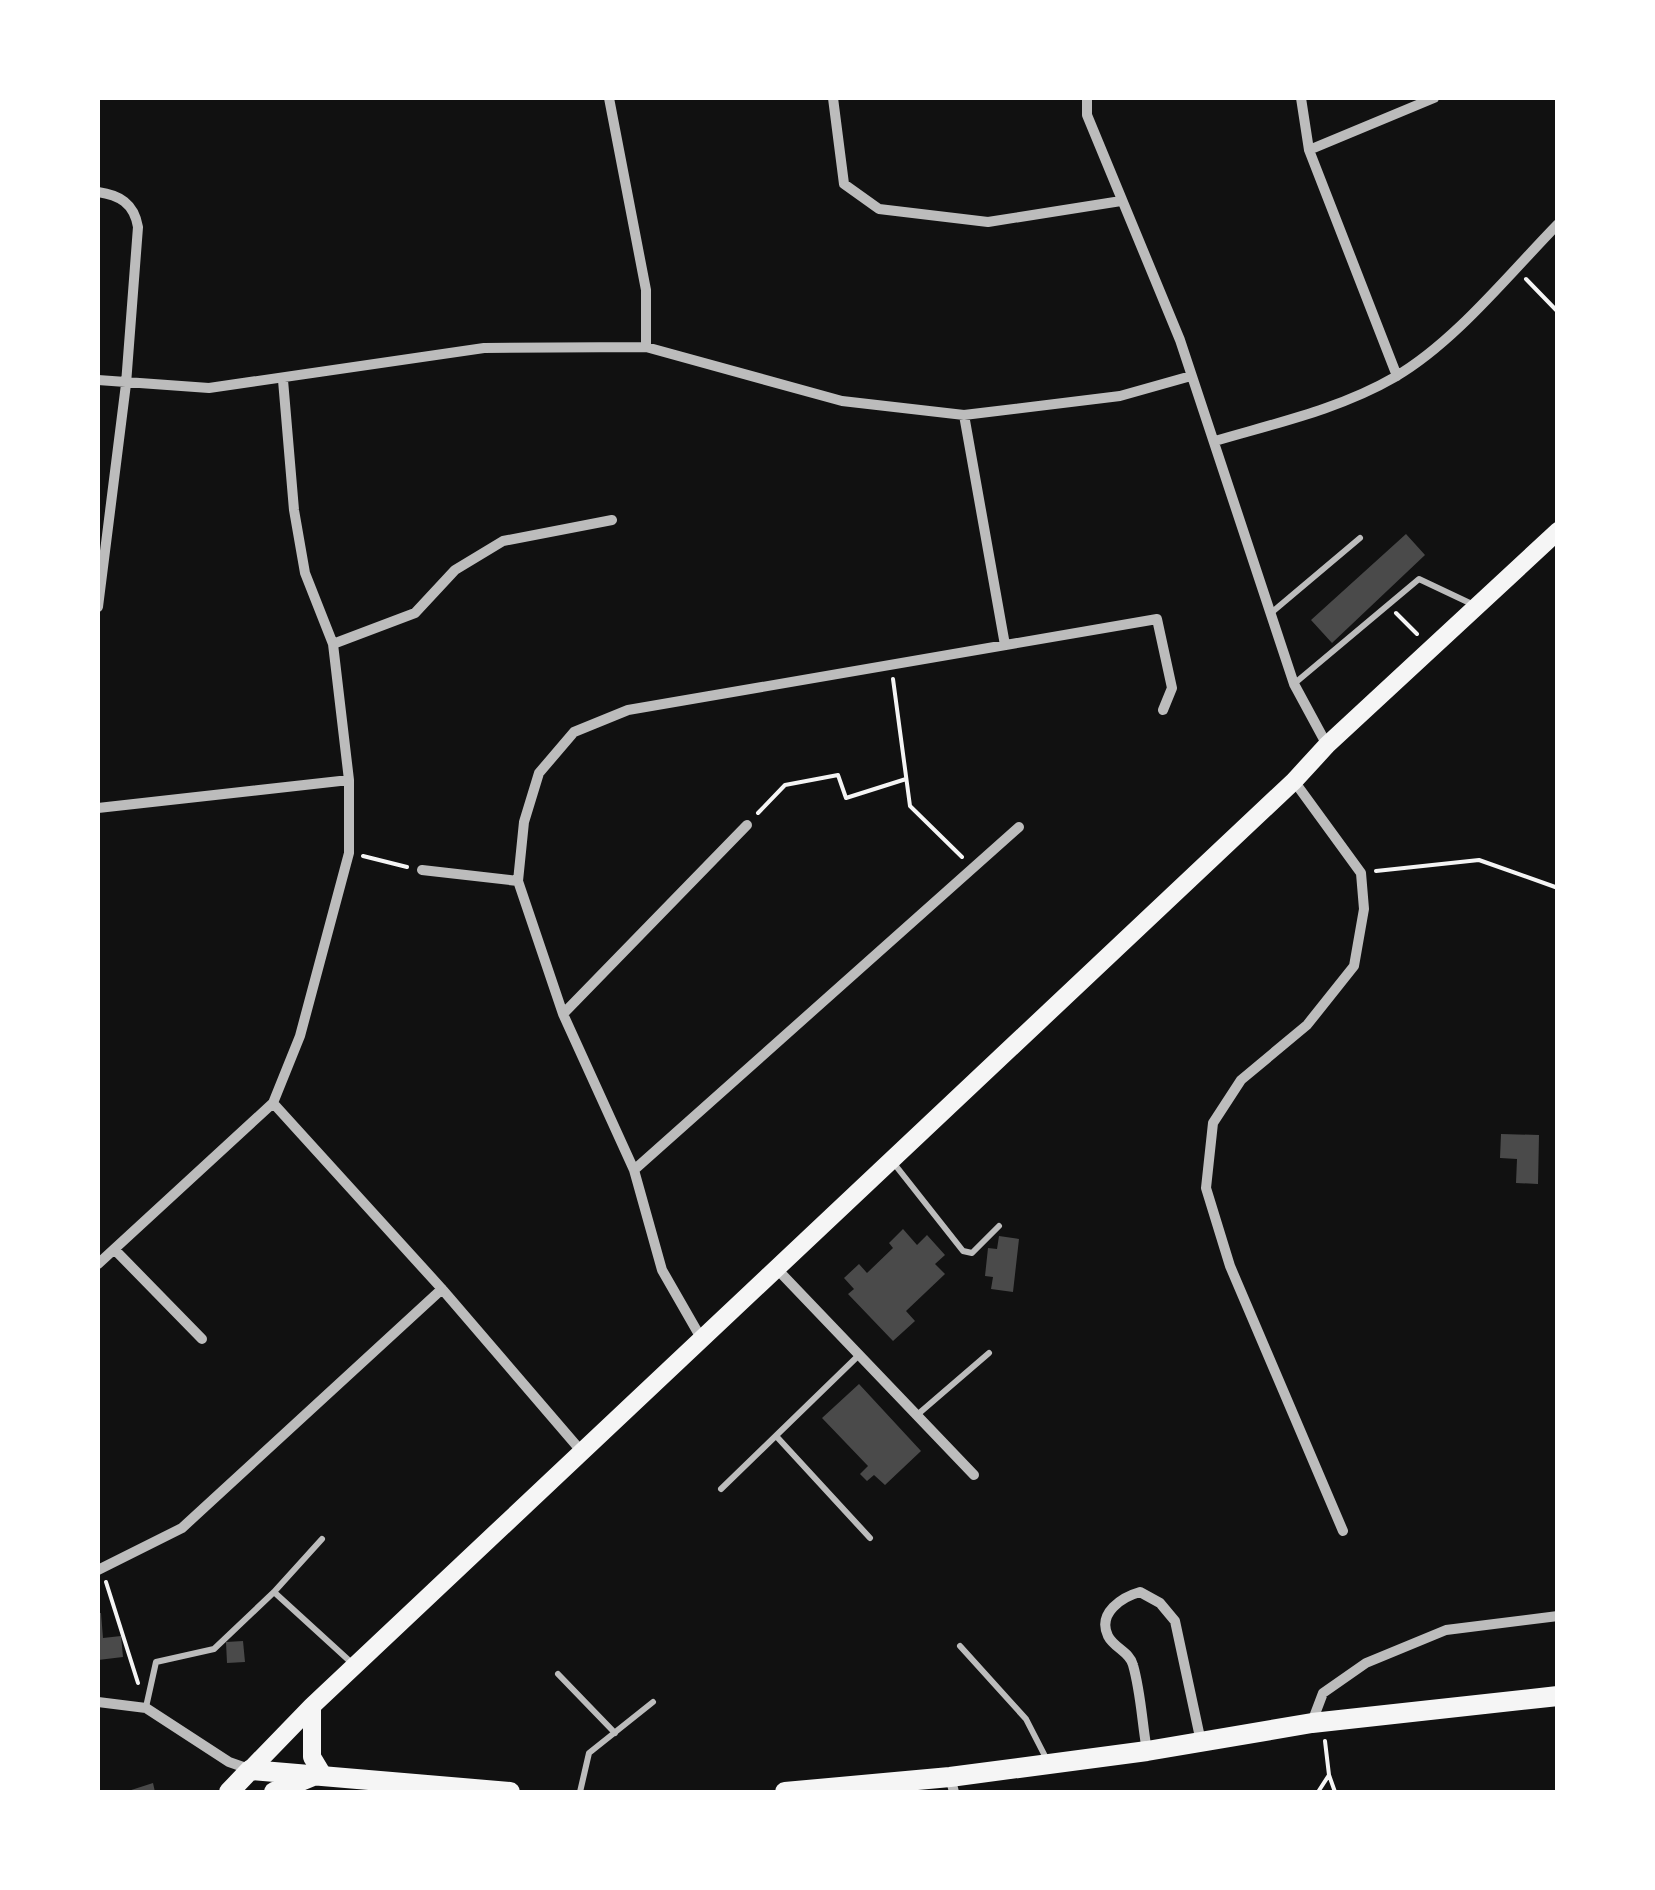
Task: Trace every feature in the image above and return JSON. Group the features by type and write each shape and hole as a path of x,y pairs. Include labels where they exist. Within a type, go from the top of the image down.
{"highway":[{"path":"786,1792 952,1785 1048,1764 1318,1723 1558,1696"},
{"path":"229,1792 250,1770 510,1792"},
{"path":"274,1792 320,1776"}],"main road":[{"path":"250,1770 312,1706 1294,781 1327,745 1558,532"},
{"path":"312,1706 312,1757 320,1776"}],"street":[{"path":"608,98 646,290 646,347"},
{"path":"832,98 844,184 880,209 988,222 1120,200"},
{"path":"1086,98 1086,115 1180,340 1294,684 1327,745"},
{"path":"1301,98 1310,150 1397,376"},
{"path":"1310,150 1434,98"},
{"path":"98,192 118,195 135,213 138,226 126,384 98,607"},
{"path":"1215,442 1332,407 1397,376 1452,332 1558,224"},
{"path":"98,380 209,388 484,348 646,347 842,400 964,415 1120,396 1191,376"},
{"path":"98,1264 273,1103 300,1036 349,852 349,780 333,644 305,573 294,510 284,380"},
{"path":"964,415 1005,645"},
{"path":"333,644 416,613 455,570 503,541 612,520"},
{"path":"701,1338 662,1270 634,1170 563,1014 518,880 524,822 539,773 574,732 628,710 1156,619 1172,688 1164,710"},
{"path":"98,808 349,780"},
{"path":"1294,781 1361,873 1364,909 1354,966 1307,1025 1241,1080 1213,1123 1206,1188 1230,1266 1343,1531"},
{"path":"563,1014 747,825"},
{"path":"634,1170 1020,827"},
{"path":"422,870 518,880"},
{"path":"273,1103 442,1289 582,1452"},
{"path":"114,1250 202,1339"},
{"path":"776,1270 974,1476"},
{"path":"99,1567 182,1528 442,1289"},
{"path":"1147,1751 1132,1660 1108,1636 1106,1621 1112,1607 1126,1596 1140,1592 1160,1603 1176,1622 1201,1742"},
{"path":"1318,1723 1324,1693 1366,1663 1446,1630 1558,1616"},
{"path":"98,1702 146,1708 229,1762 250,1770"}],"lane":[{"path":"1272,614 1360,538"},
{"path":"1294,684 1419,580 1478,606"},
{"path":"891,1160 963,1251 972,1253 999,1226"},
{"path":"916,1416 988,1353"},
{"path":"721,1489 858,1356"},
{"path":"776,1437 870,1538"},
{"path":"146,1708 156,1662 214,1649 322,1539"},
{"path":"274,1592 355,1666"},
{"path":"960,1646 1026,1719 1048,1764"},
{"path":"558,1674 614,1733"},
{"path":"580,1792 590,1754 653,1702"}],"path":[{"path":"1514,268 1558,312"},
{"path":"1387,604 1431,648"},
{"path":"890,664 910,806 973,868"},
{"path":"747,825 786,785 838,775 846,798 906,779"},
{"path":"349,852 422,870"},
{"path":"1361,873 1479,860 1558,888"},
{"path":"99,1567 146,1708"},
{"path":"1318,1723 1336,1792"},
{"path":"1318,1792 1329,1775"},
{"path":"1527,1792 1536,1792"}],"building":[{"path":"1406,534 1425,555 1332,643 1311,620"},
{"path":"1501,1134 1539,1135 1538,1184 1516,1183 1517,1159 1500,1158"},
{"path":"903,1229 917,1245 927,1235 945,1255 935,1264 945,1274 906,1311 915,1321 893,1341 848,1294 854,1289 844,1278 859,1264 867,1273 893,1248 889,1243"},
{"path":"999,1236 1019,1239 1013,1292 991,1289 993,1277 985,1276 988,1248 997,1249"},
{"path":"859,1384 921,1451 885,1485 874,1475 867,1481 860,1474 868,1466 822,1418"},
{"path":"98,1613 103,1638 121,1636 123,1657 98,1660"},
{"path":"243,1641 245,1662 227,1663 226,1642"},
{"path":"153,1783 155,1792 125,1792"}]}
